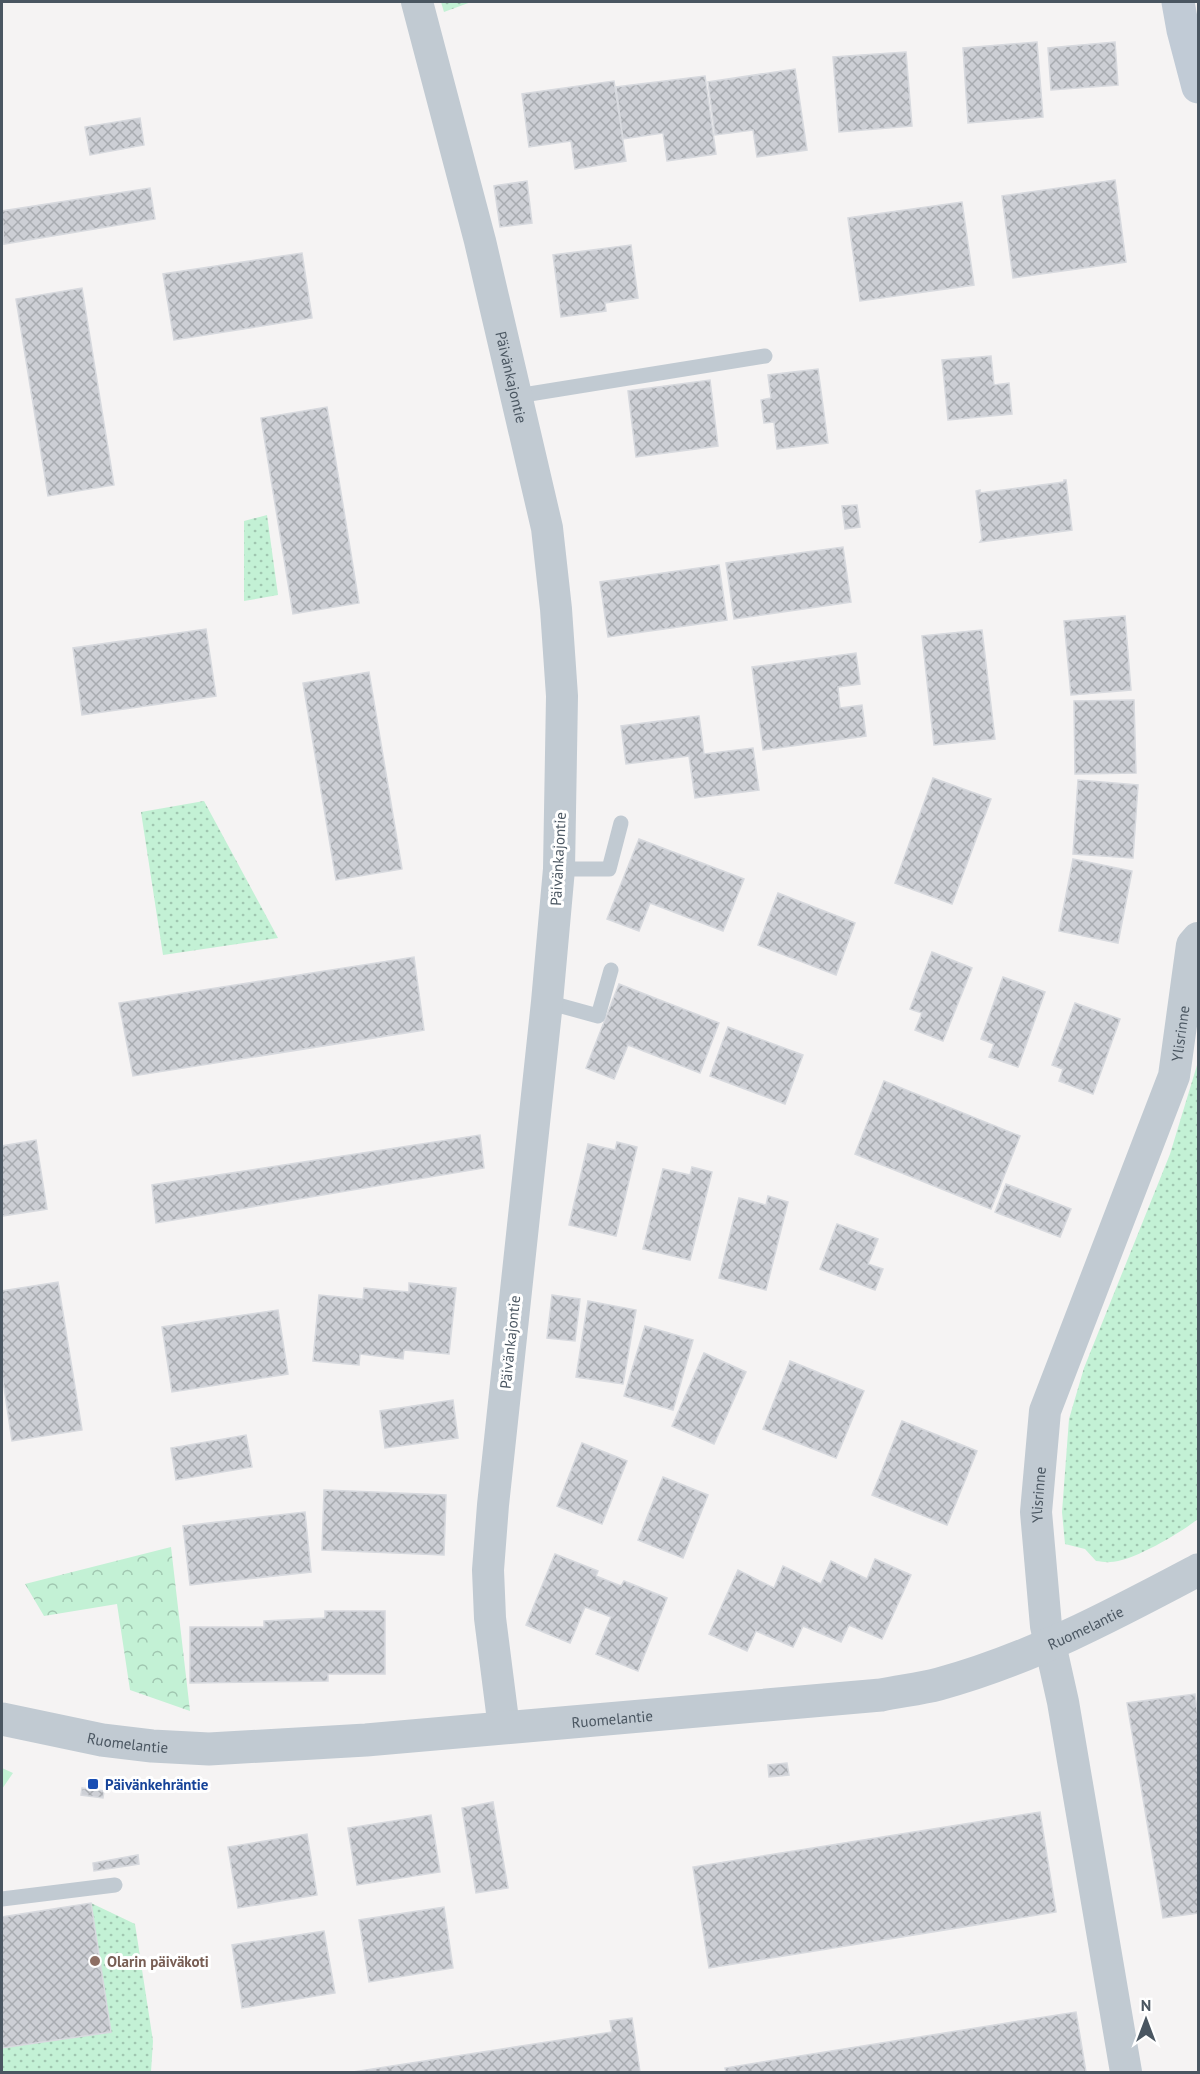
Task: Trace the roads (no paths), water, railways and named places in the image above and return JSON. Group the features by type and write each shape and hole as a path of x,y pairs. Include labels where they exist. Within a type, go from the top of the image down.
{"main road":[{"path":"1178,2 1198,87"}],"street":[{"name":"Päivänkajontie","path":"417,2 480,241 547,528 562,696 559,869 547,1002 497,1458 488,1570 490,1618 504,1728"},
{"name":"Ylisrinne","path":"1126,2073 1065,1713 1046,1626 1036,1512 1045,1410 1174,1076 1192,945 1198,938"},
{"name":"Ruomelantie","path":"2,1719 102,1740 209,1749 366,1740 881,1695 938,1684 986,1669 1050,1644 1120,1612 1198,1570"}],"lane":[{"path":"517,396 765,356"},
{"path":"559,869 609,869 621,823"},
{"path":"547,1002 598,1016 611,970"},
{"path":"2,1899 115,1885"}],"place":[{"name":"Päivänkehräntie","path":"93,1784"},
{"name":"Olarin päiväkoti","path":"95,1961"}]}
